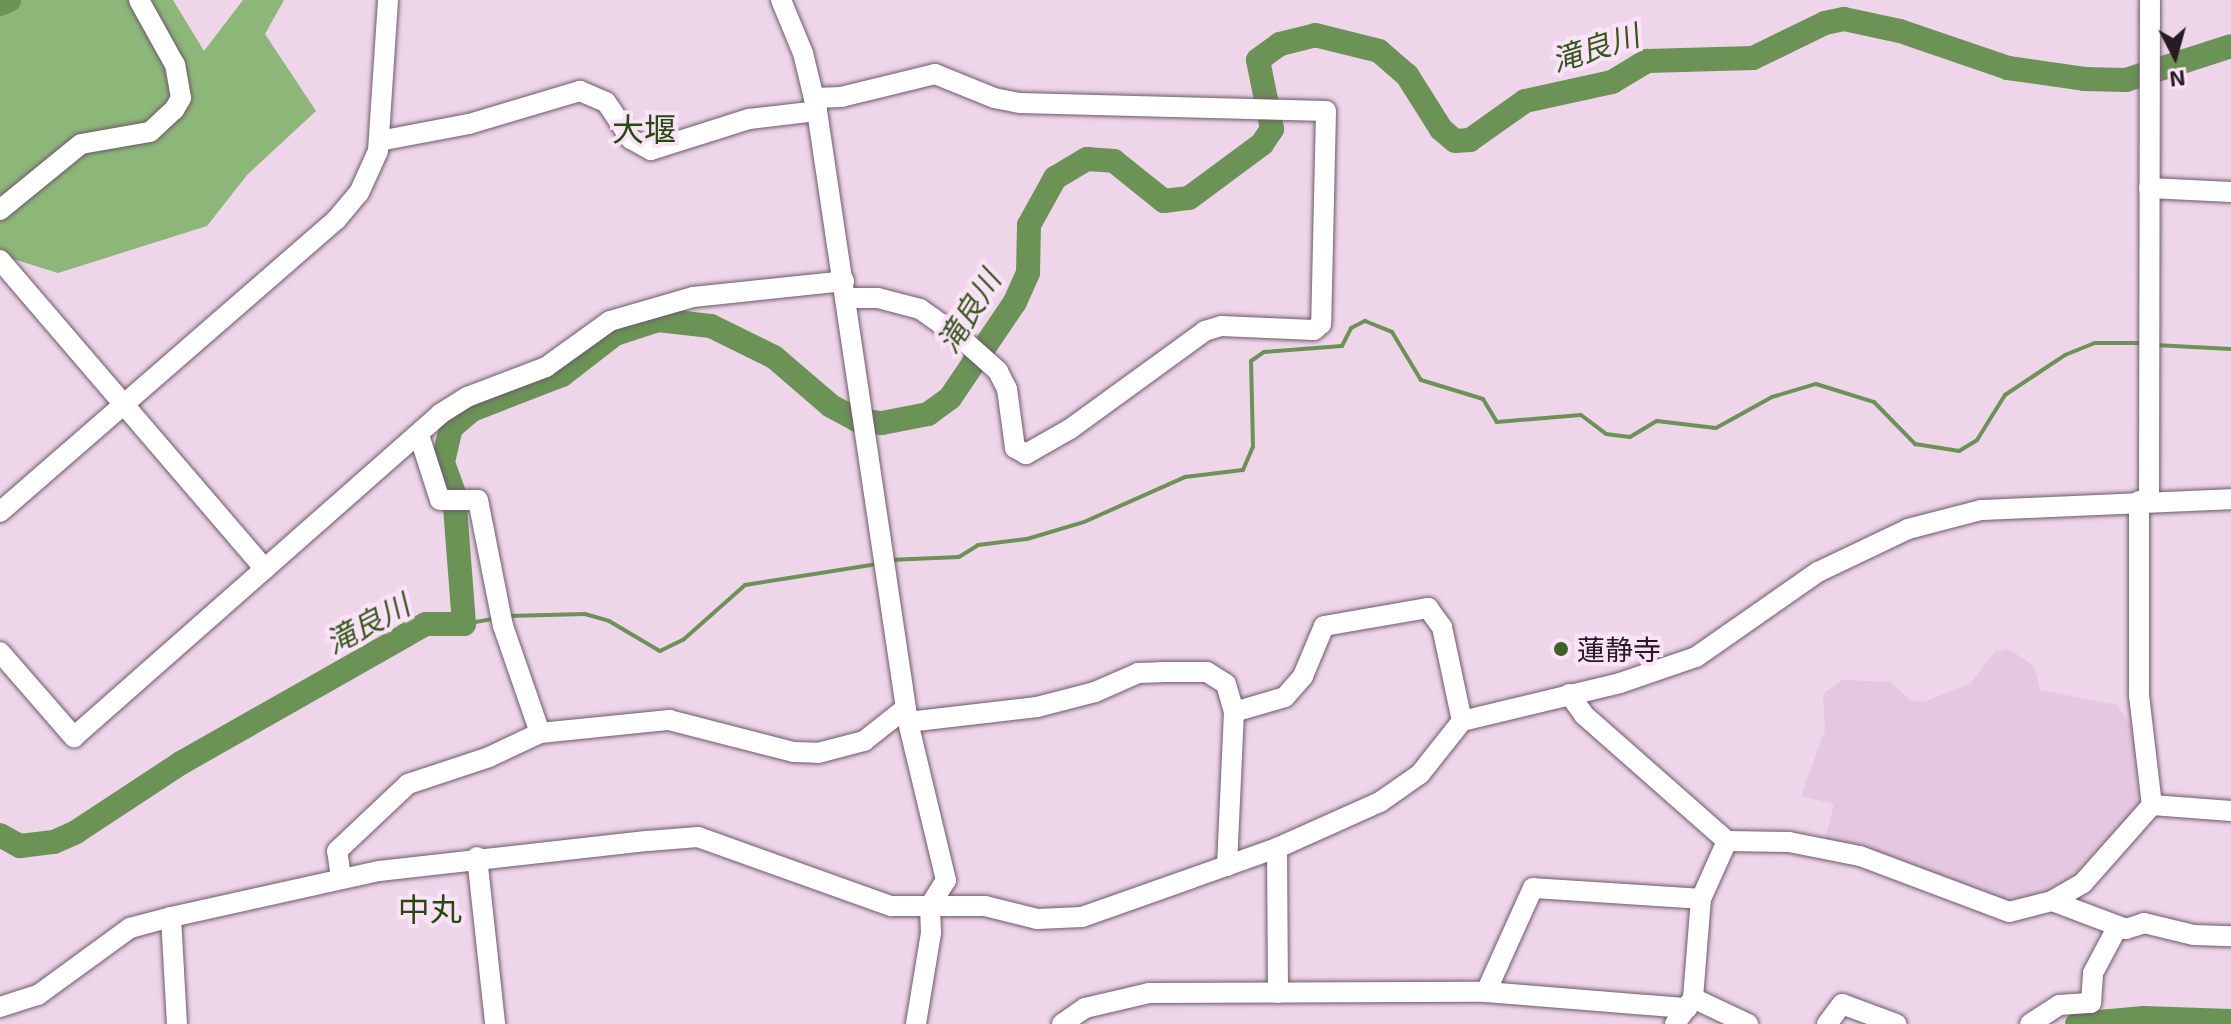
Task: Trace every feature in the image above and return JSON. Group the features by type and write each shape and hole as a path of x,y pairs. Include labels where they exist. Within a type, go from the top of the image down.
{"street":[{"path":"0,210 81,144 150,132 174,110 181,98 175,65 139,0"},
{"path":"0,512 336,220 359,193 379,141 388,0"},
{"path":"781,0 816,105 907,715 946,880 930,906 931,933 916,1024"},
{"path":"1569,694 1584,715 1727,841 1789,842 1860,856 2009,912 2052,901 2107,861 2152,805 2139,695 2149,343 2150,0"},
{"path":"0,652 74,737 419,435 467,397 546,367 610,321 693,297 846,290 920,309 961,338 998,371 1007,389 1015,448 1026,454 1070,429 1205,331 1221,326 1314,330 1321,324 1326,111 1020,103 994,98 935,74 711,128 651,150 631,139 606,102 580,91 458,127 379,141"},
{"path":"2149,188 2231,192"},
{"path":"0,260 122,406 265,569"},
{"path":"419,435 440,500 478,500 500,615 540,733"},
{"path":"0,1007 38,995 130,928 171,917 341,878 477,857 698,837 891,906 985,906 1037,919 1082,917 1277,848 1397,792 1420,774 1462,721 1667,670 1696,657 1818,572 1908,529 1981,510 2231,499"},
{"path":"1234,712 1285,697 1303,676 1324,626 1428,608 1442,627 1462,721"},
{"path":"341,878 337,851 408,784 489,757 540,733 669,720 794,752 818,753 864,741 907,715 1037,707 1095,692 1138,673 1161,672 1207,672 1226,684 1234,712 1227,866"},
{"path":"2152,805 2231,811"},
{"path":"1685,1010 1701,899 1727,841"},
{"path":"1277,848 1278,993"},
{"path":"477,857 495,1024"},
{"path":"1486,992 1533,888 1701,899"},
{"path":"2052,901 2118,926 2161,924 2194,935 2231,936"},
{"path":"171,917 177,1024"},
{"path":"2030,1024 2059,1005 2091,1003 2093,973 2118,926"},
{"path":"1062,1024 1085,1008 1149,993 1486,992 1685,1010 1748,1024"},
{"path":"1827,1024 1842,1004 1896,1024"}],"shaded area":[{"path":"2009,649 2034,666 2040,690 2117,705 2139,738 2136,780 2141,801 2086,870 2030,902 2006,902 1825,839 1834,804 1801,796 1825,730 1823,694 1843,680 1891,682 1910,700 1923,702 1970,684 1995,652"}],"green space":[{"path":"0,0 173,0 204,51 243,0 284,0 265,34 316,111 247,175 207,226 58,273 0,255"}],"waterway":[{"path":"0,4 9,0"},
{"name":"滝良川","path":"0,835 20,846 54,842 76,832 181,763 426,624 464,624 454,493 443,462 451,428 472,410 562,375 615,334 658,320 711,326 774,357 831,406 857,420 882,423 928,414 950,398 1015,302 1028,273 1029,225 1055,178 1087,159 1114,161 1164,201 1189,198 1262,144 1272,129 1258,60 1280,44 1315,35 1379,51 1407,75 1441,129 1455,141 1470,140 1525,101 1612,82 1647,61 1753,58 1825,23 1844,19 1900,31 2008,68 2084,79 2126,80 2231,46"},
{"path":"889,560 959,557 978,545 1027,539 1084,522 1185,477 1243,470 1253,447 1251,361 1264,352 1342,346 1351,328 1365,321 1392,332 1421,380 1483,399 1497,422 1581,415 1606,434 1630,437 1657,421 1716,428 1772,397 1816,384 1874,402 1915,444 1959,451 1977,440 2005,395 2065,355 2095,343 2142,343"},
{"path":"2155,345 2231,349"},
{"path":"509,616 585,614 609,621 660,651 683,640 745,585 877,564"},
{"path":"464,624 497,618"},
{"path":"2077,1024 2144,1018 2231,1021"}],"place":[{"name":"蓮静寺","path":"1561,649"}],"district":[{"name":"大堰","path":"644,128"},
{"name":"中丸","path":"430,908"}]}
